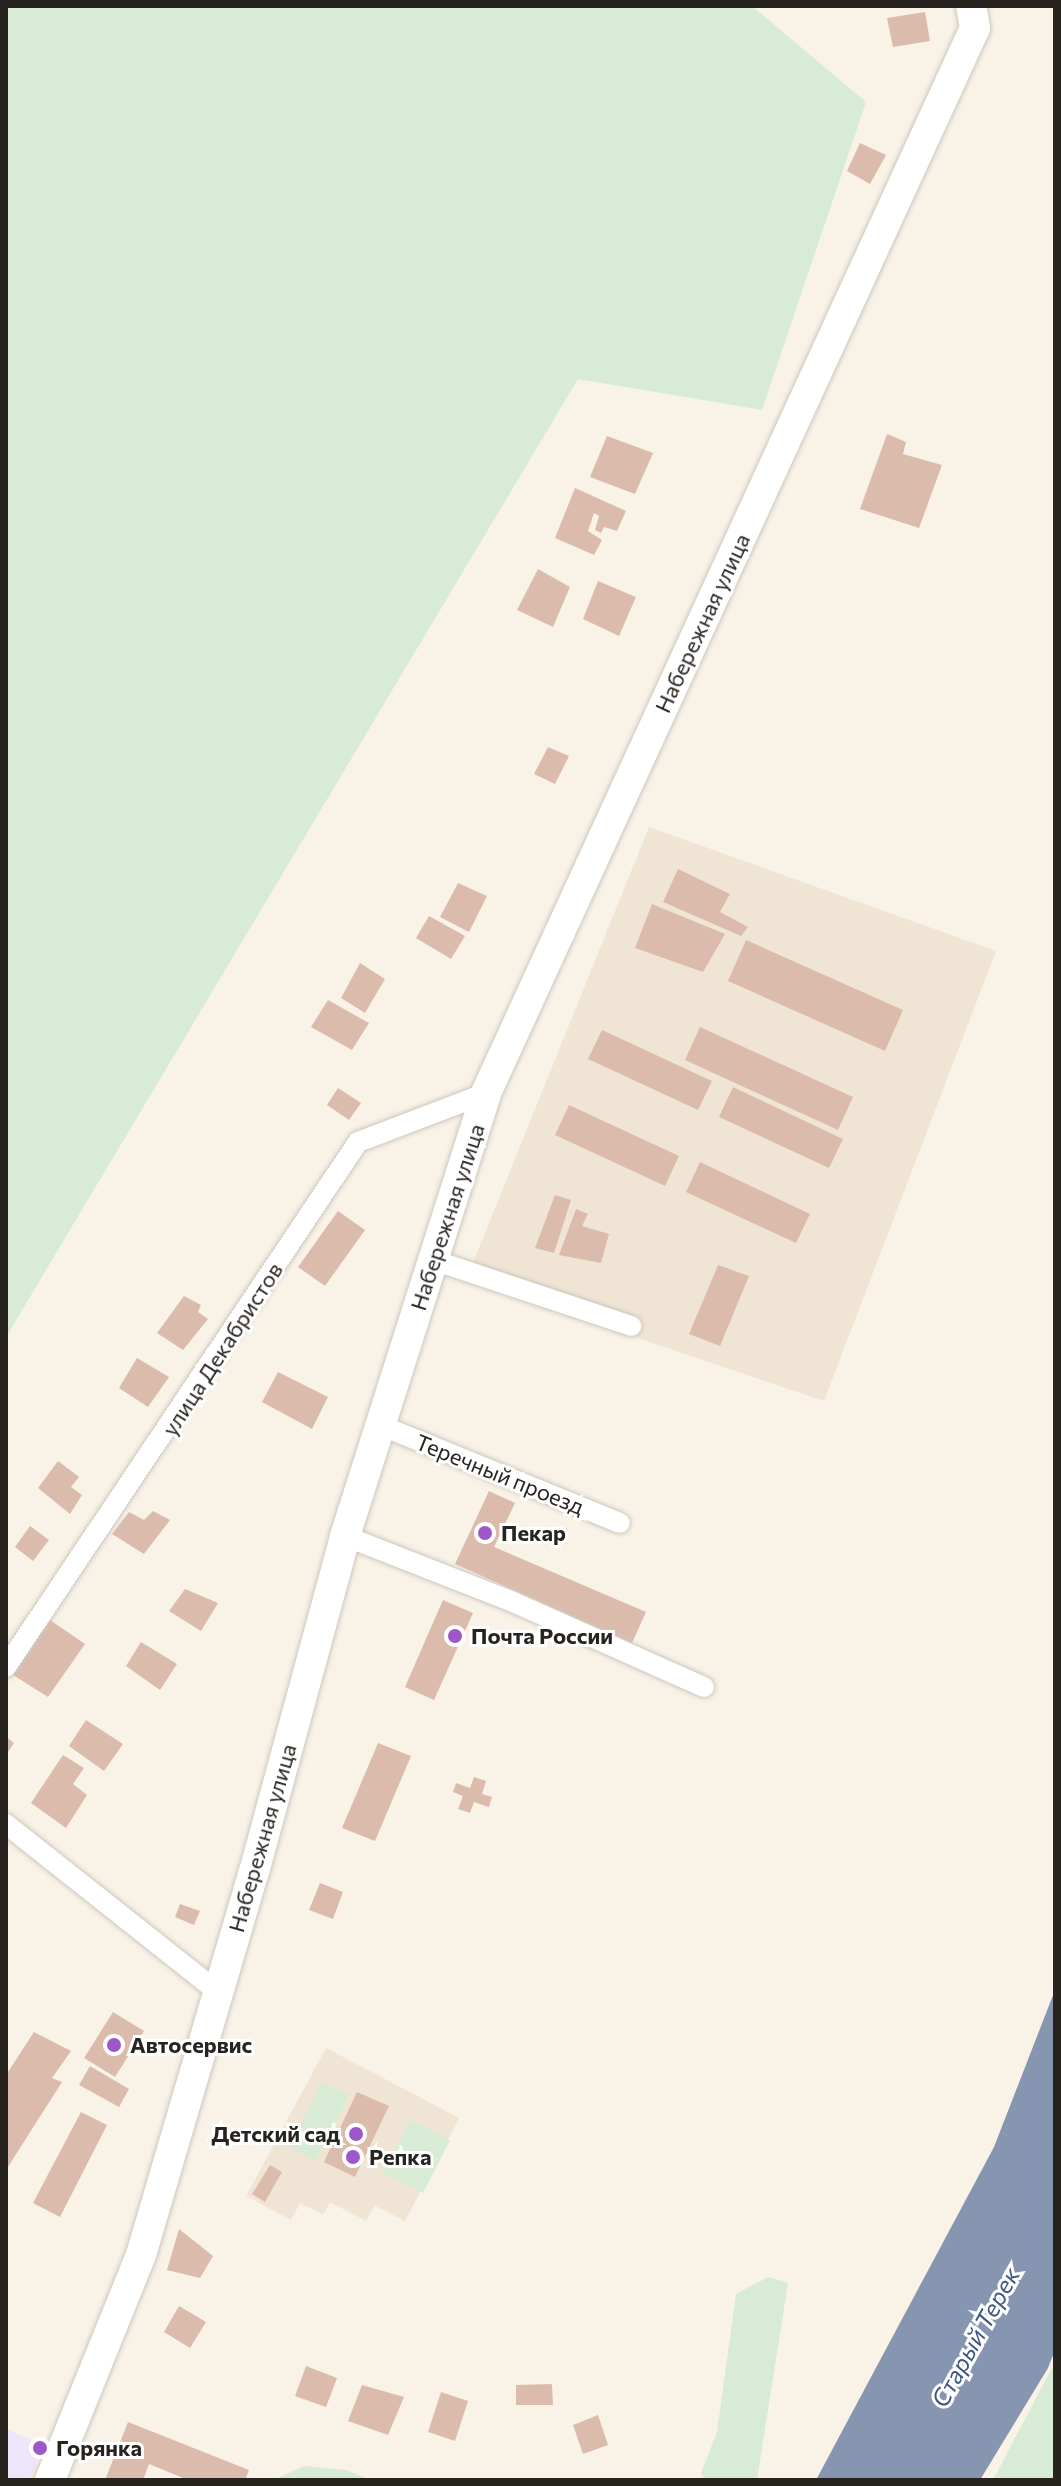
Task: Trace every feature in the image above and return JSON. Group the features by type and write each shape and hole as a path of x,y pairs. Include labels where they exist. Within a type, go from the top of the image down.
{"main road":[{"name":"Набережная улица","path":"50,2480 141,2255 345,1536 486,1093 975,28 971,6"}],"street":[{"name":"улица Декабристов","path":"6,1667 358,1142 486,1093"},
{"path":"433,1260 631,1326"},
{"name":"Теречный проезд","path":"380,1425 620,1523"},
{"path":"345,1536 513,1602 704,1687"},
{"path":"6,1824 218,1992"}],"shaded area":[{"path":"649,827 996,951 824,1401 466,1280"},
{"name":"Репка","path":"326,2048 459,2118 405,2221 375,2206 366,2221 330,2202 323,2215 300,2203 291,2220 246,2196"},
{"path":"6,2429 43,2445 29,2480 6,2480"}],"green space":[{"path":"6,6 752,6 866,102 762,410 578,379 6,1337"},
{"path":"322,2082 349,2095 316,2161 289,2147"},
{"path":"411,2120 450,2140 423,2193 383,2173"},
{"path":"768,2277 788,2283 757,2480 704,2480 701,2473 717,2432 736,2294"},
{"path":"1055,2362 1055,2480 993,2480"},
{"path":"304,2466 346,2470 372,2480 273,2480"}],"water":[{"name":"Старый Терек","path":"1055,1990 1055,2350 1048,2368 980,2480 816,2480 994,2147"}],"building":[{"path":"925,12 930,41 893,47 887,18"},
{"path":"860,143 886,155 870,184 847,171"},
{"path":"887,434 906,442 903,454 942,465 919,528 860,509"},
{"path":"607,436 653,453 635,494 590,477"},
{"path":"575,488 626,511 617,531 604,527 601,533 595,530 599,516 594,513 588,531 602,540 594,555 555,538"},
{"path":"538,569 570,587 553,627 517,610"},
{"path":"598,581 636,597 619,636 583,619"},
{"path":"548,747 569,756 555,784 534,774"},
{"path":"678,869 730,894 720,912 748,927 741,936 663,902"},
{"path":"458,883 487,896 469,932 440,917"},
{"path":"652,904 725,934 703,972 635,948"},
{"path":"429,916 465,936 451,959 416,938"},
{"path":"746,940 903,1010 885,1051 728,981"},
{"path":"360,963 385,979 365,1013 341,998"},
{"path":"328,1000 369,1023 352,1050 311,1027"},
{"path":"700,1027 853,1097 838,1130 685,1060"},
{"path":"602,1030 712,1081 698,1110 588,1059"},
{"path":"733,1087 843,1139 829,1168 719,1117"},
{"path":"338,1088 361,1103 349,1120 327,1105"},
{"path":"569,1105 679,1156 665,1186 555,1135"},
{"path":"700,1162 810,1214 796,1243 686,1192"},
{"path":"555,1195 571,1200 554,1253 535,1248"},
{"path":"576,1209 588,1214 582,1226 609,1234 601,1263 559,1255"},
{"path":"338,1211 365,1230 325,1286 298,1267"},
{"path":"718,1265 749,1276 720,1346 689,1334"},
{"path":"184,1296 201,1305 198,1312 208,1319 183,1350 157,1333"},
{"path":"137,1358 169,1377 148,1407 119,1388"},
{"path":"278,1372 328,1397 312,1429 262,1402"},
{"path":"58,1461 79,1477 71,1487 82,1495 70,1514 38,1488"},
{"path":"489,1491 515,1503 494,1547 646,1612 632,1643 455,1564"},
{"path":"153,1511 170,1520 144,1554 112,1534 129,1512 144,1520"},
{"path":"30,1526 49,1540 33,1561 15,1547"},
{"path":"185,1589 218,1603 201,1631 169,1611"},
{"path":"443,1600 473,1613 434,1700 405,1687"},
{"path":"50,1620 85,1644 48,1697 13,1675"},
{"path":"141,1642 177,1664 160,1690 126,1666"},
{"path":"86,1720 123,1744 104,1771 69,1746"},
{"path":"6,1737 14,1743 6,1755"},
{"path":"378,1743 411,1756 375,1841 342,1828"},
{"path":"63,1755 84,1768 73,1784 87,1795 66,1828 31,1803"},
{"path":"474,1777 486,1781 482,1794 492,1797 489,1807 474,1802 470,1813 458,1809 463,1796 453,1792 456,1783 470,1788"},
{"path":"320,1883 343,1892 333,1919 309,1910"},
{"path":"180,1904 200,1911 194,1925 175,1917"},
{"name":"Автосервис","path":"113,2012 144,2031 115,2077 84,2058"},
{"path":"34,2032 71,2051 52,2078 62,2082 6,2170 6,2075"},
{"path":"90,2066 129,2089 119,2107 79,2085"},
{"name":"Детский сад","path":"357,2092 389,2106 355,2177 324,2162"},
{"path":"81,2112 107,2125 60,2217 33,2203"},
{"path":"270,2165 282,2172 265,2202 252,2194"},
{"path":"179,2229 213,2256 200,2278 167,2270"},
{"path":"179,2306 206,2322 190,2348 164,2332"},
{"path":"306,2366 337,2378 326,2407 295,2396"},
{"path":"552,2384 553,2405 516,2405 516,2385"},
{"path":"362,2385 404,2397 388,2435 348,2421"},
{"path":"441,2392 468,2401 455,2441 428,2432"},
{"path":"598,2415 608,2445 583,2454 573,2425"},
{"path":"128,2422 249,2470 245,2480 188,2480 149,2464 143,2480 105,2480"}],"place":[{"name":"Пекар","path":"485,1533"},
{"name":"Почта России","path":"455,1636"},
{"name":"Автосервис","path":"114,2045"},
{"name":"Детский сад","path":"356,2134"},
{"name":"Репка","path":"353,2157"},
{"name":"Горянка","path":"40,2448"}]}
